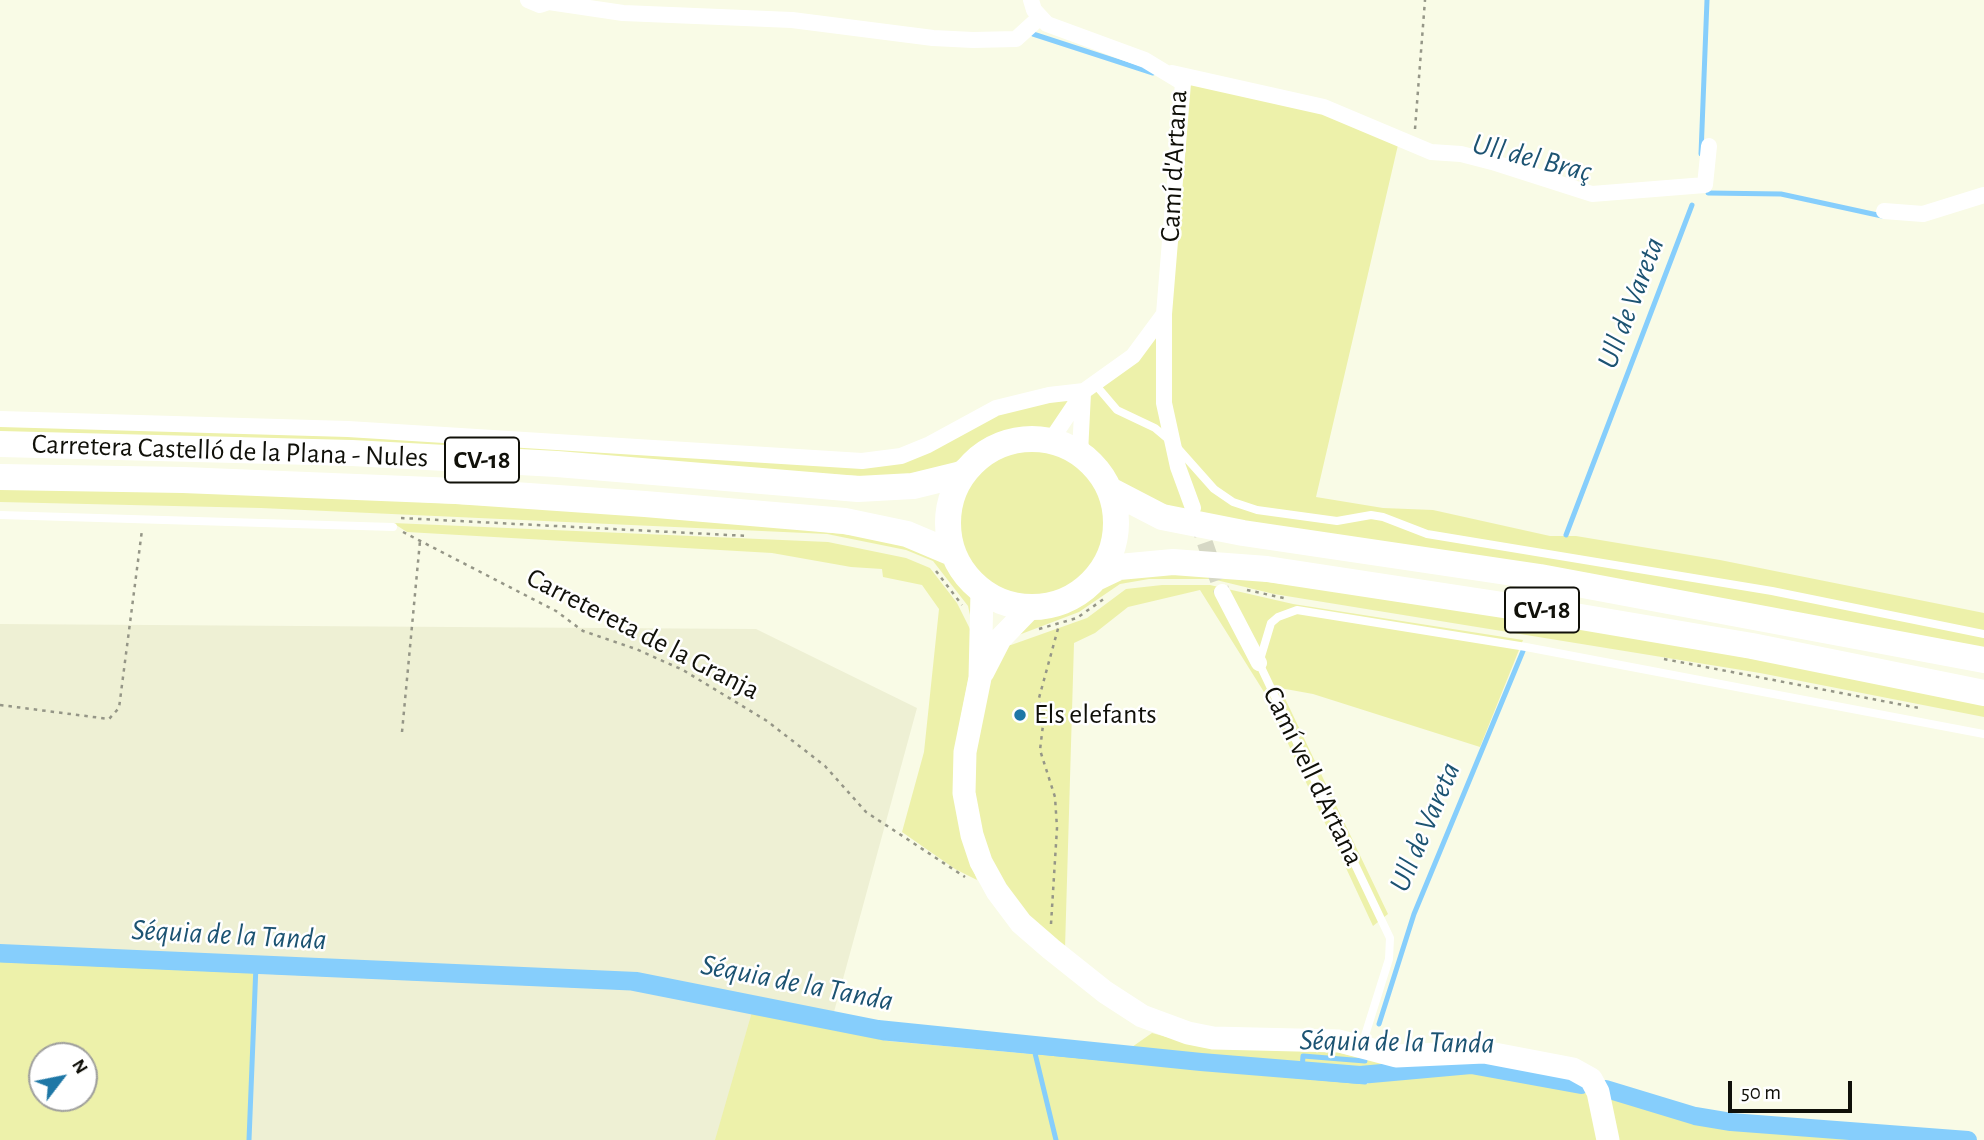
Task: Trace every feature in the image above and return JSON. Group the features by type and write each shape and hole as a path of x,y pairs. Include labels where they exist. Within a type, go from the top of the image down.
{"main road":[{"name":"CV-18","path":"1098,577 1113,550 1117,520 1110,490 1098,469 1080,453 1051,440 1017,439 986,451 962,474 950,499 948,512 947,526 952,553 964,575 982,592 1005,604 1030,608 1068,600 1098,577 1119,568 1160,562 1267,569 1752,646 1984,693"},
{"name":"Carretera Castelló de la Plana - Nules","path":"0,444 352,453 556,464 858,489 913,485 962,474"},
{"name":"Carretera Castelló de la Plana - Nules","path":"0,477 144,479 456,491 659,505 845,520 907,534 952,553"},
{"name":"CV-18","path":"1110,490 1162,517 1243,533 1540,577 1984,660"}],"street":[{"path":"528,0 540,5 550,2 623,13 792,20 973,40 1016,39 1039,18 1031,0"},
{"name":"Camí d'Artana","path":"1039,18 1047,24 1146,60 1172,73 1183,83 1164,314"},
{"path":"1172,73 1324,107 1431,152 1461,154 1492,162 1592,194 1705,185 1709,146"},
{"path":"1884,211 1923,214 1984,195"},
{"path":"1051,440 1089,387 1133,356 1164,314"},
{"path":"1164,314 1164,403 1178,467 1193,508"},
{"path":"0,419 362,430 862,461 901,456 928,445 996,408 1089,387"},
{"path":"1080,453 1089,387"},
{"path":"982,592 981,678 965,752 964,793 981,862 997,891 1021,923 1104,992 1142,1016 1188,1033 1213,1038 1339,1041 1396,1055 1484,1052 1583,1073 1598,1092 1608,1140"},
{"name":"Camí vell d'Artana","path":"1222,592 1259,663"},
{"path":"981,678 1000,639 1030,608"}],"lane":[{"path":"1089,387 1117,410 1155,428 1174,444 1214,489 1233,502 1257,510 1337,521 1371,515 1383,517 1427,534 1772,591 1984,634"},
{"path":"0,515 393,527"},
{"path":"1259,663 1271,623 1278,617 1297,610 1526,647 1984,734"},
{"name":"Camí vell d'Artana","path":"1259,663 1390,938 1389,960 1362,1045"}],"path":[{"path":"1414,146 1425,0"},
{"path":"0,705 109,719 119,708 144,519"},
{"name":"Carretereta de la Granja","path":"393,527 556,611 583,631 683,670 767,721 825,766 866,812 953,871 997,891"},
{"path":"402,732 420,541"},
{"path":"1051,949 1055,797 1041,750 1039,698 1059,625"}],"shaded area":[{"path":"0,624 756,629 917,708 799,1140 0,1140"}],"green space":[{"path":"1187,80 1326,111 1398,145 1316,497 1383,508 1433,510 1550,536 1576,536 1720,560 1984,613 1984,651 1220,520 1139,497 1116,481 1089,446 1086,435 1089,393 1159,331 1167,404 1167,313"},
{"path":"1073,396 1053,429 1018,429 983,442 953,464 901,478 0,433 0,423 211,427 861,464 976,420"},
{"path":"1032,450 1060,456 1083,472 1099,495 1105,523 1099,551 1083,574 1060,590 1032,596 1004,590 981,574 965,551 959,523 965,495 981,472 1004,456"},
{"path":"0,485 134,487 687,516 894,540 943,561 972,597 972,624 968,606 933,561 906,550 827,534 261,508 0,502"},
{"path":"393,523 828,542 906,558 930,568 957,603 973,635 969,676 958,732 962,837 977,880 955,869 902,832 924,752 939,609 922,585 883,577 882,569 851,567 772,553 407,532"},
{"path":"1180,570 1528,617 1984,702 1984,717 1760,673 1274,594 1212,579 1149,579 1120,584 1079,612 1016,636 1032,620 1064,613 1116,579"},
{"path":"1162,585 1210,585 1293,604 1523,640 1480,747 1313,694 1280,688 1388,914 1373,926 1264,692 1200,590 1128,607 1095,633 1074,643 1065,948 1027,915 1007,891 985,847 973,781 974,749 988,682 1003,645 1011,645 1087,618 1126,589"},
{"path":"0,961 254,973 248,1140 0,1140"},
{"path":"752,1012 888,1041 1367,1084 1377,1079 1462,1071 1485,1072 1589,1091 1599,1140 715,1140"},
{"path":"1152,1033 1196,1045 1316,1047 1398,1067 1365,1069 1283,1064 1132,1047"},
{"path":"1605,1096 1701,1123 1903,1140 1613,1140"}],"waterway":[{"path":"1701,154 1707,0"},
{"name":"Ull del Braç","path":"1033,34 1153,73"},
{"name":"Ull del Braç","path":"1708,193 1781,194 1882,216"},
{"name":"Ull de Vareta","path":"1566,535 1692,205"},
{"name":"Ull de Vareta","path":"1379,1024 1414,914 1523,651"},
{"name":"Séquia de la Tanda","path":"0,953 637,981 878,1029 1201,1062 1360,1075 1471,1065 1581,1085"},
{"path":"0,960 631,988 884,1038 1365,1082 1368,1074"},
{"path":"249,1140 256,965"},
{"path":"1033,1045 1056,1140"},
{"name":"Ull de Vareta","path":"1302,1070 1303,1056 1365,1061"},
{"name":"Séquia de la Tanda","path":"1606,1089 1695,1116 1731,1122 1968,1140"}],"tunnel":[{"path":"1197,520 1222,592"}],"place":[{"name":"Els elefants","path":"1020,715"}]}
